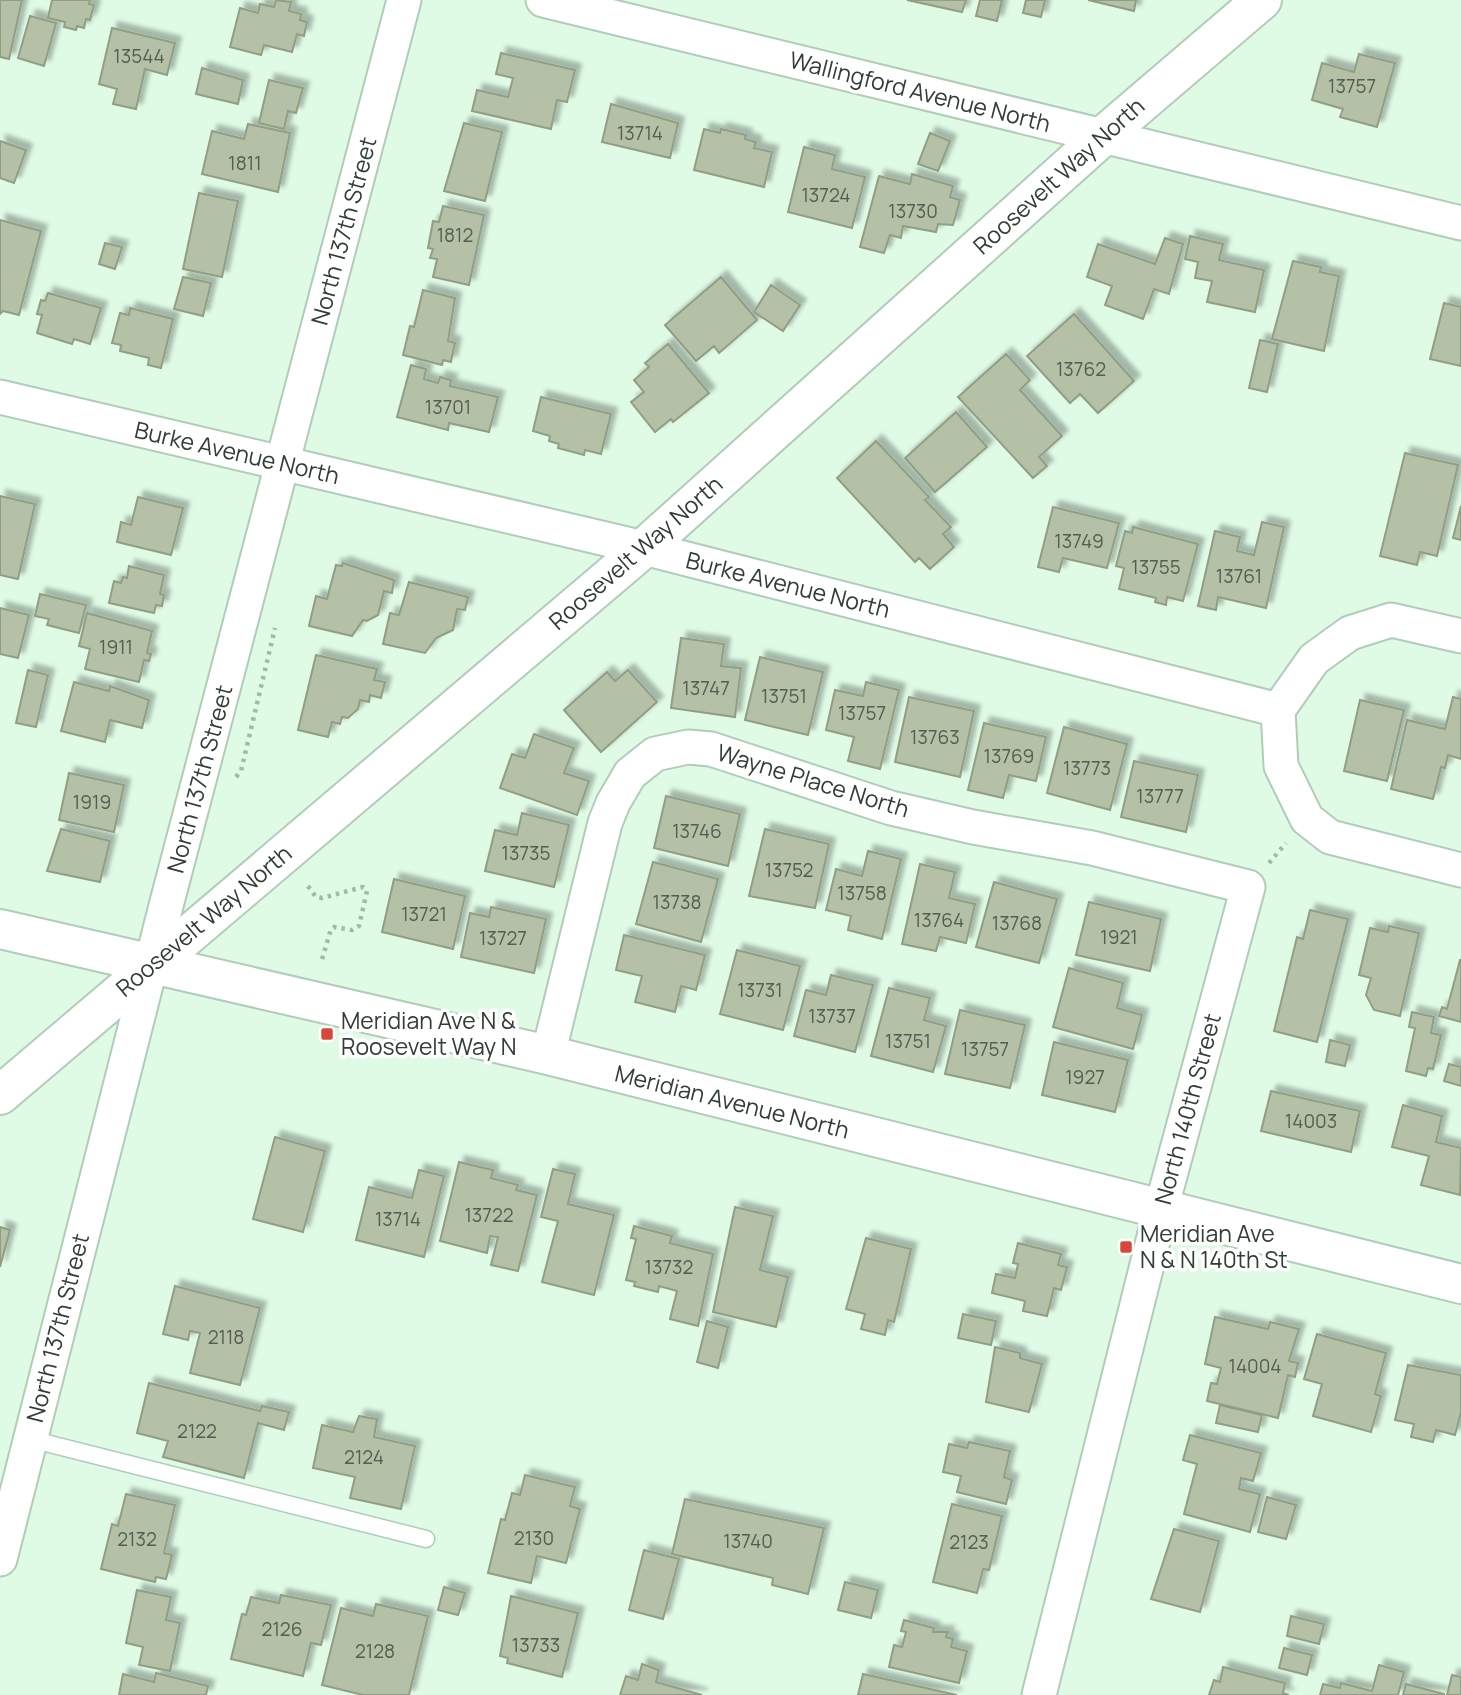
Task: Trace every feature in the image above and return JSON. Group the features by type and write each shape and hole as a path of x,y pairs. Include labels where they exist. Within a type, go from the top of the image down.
{"street":[{"name":"North 137th Street","path":"0,1559 151,966 404,0"},
{"name":"Wallingford Avenue North","path":"543,0 1461,223"},
{"name":"Roosevelt Way North","path":"0,1095 644,548 1103,136 1262,0"},
{"name":"Burke Avenue North","path":"0,397 644,548 1278,709"},
{"path":"1461,636 1391,620 1350,633 1314,659 1278,709 1282,766 1307,819 1330,837 1461,870"},
{"name":"Wayne Place North","path":"548,1055 605,822 630,774 655,754 688,747 711,749 891,808 973,827 1092,848 1248,887"},
{"name":"North 140th Street","path":"1039,1695 1161,1209 1248,887"},
{"name":"Meridian Avenue North","path":"0,929 151,966 548,1055 1461,1284"}],"lane":[{"path":"30,1439 426,1539"}],"path":[{"path":"1248,887 1307,819"},
{"path":"308,886 316,897 322,898 363,887 367,891 359,926 352,930 334,926 321,962"}],"building":[{"path":"0,0 22,0 9,59 0,57"},
{"path":"52,0 90,0 89,4 94,5 90,20 86,19 84,28 77,26 76,30 64,27 65,22 48,18"},
{"path":"276,0 291,2 289,11 301,14 300,20 307,22 304,36 297,34 292,52 264,45 261,55 230,47 240,8 258,13 260,4 274,7"},
{"path":"907,0 966,0 962,12"},
{"path":"980,0 1002,0 997,21 976,16"},
{"path":"1026,0 1045,0 1041,17 1023,13"},
{"path":"1088,0 1136,0 1134,11"},
{"path":"30,16 56,23 44,66 18,58"},
{"path":"112,28 175,43 167,75 145,69 136,109 113,104 117,89 99,84"},
{"path":"501,53 575,70 567,102 557,100 551,129 472,111 477,90 508,97 513,78 496,74"},
{"path":"1359,54 1395,63 1377,127 1340,117 1343,109 1312,100 1322,63 1354,72"},
{"path":"202,68 243,80 238,104 196,94"},
{"path":"269,80 303,88 296,113 288,111 284,129 259,123"},
{"path":"611,104 678,123 670,158 602,142"},
{"path":"464,123 502,132 485,201 444,191"},
{"path":"248,124 290,133 278,192 202,174 212,131 244,139"},
{"path":"704,129 720,133 721,129 746,135 745,139 756,142 754,148 772,152 764,187 694,170"},
{"path":"930,133 950,141 938,171 918,164"},
{"path":"0,141 26,150 14,183 0,178"},
{"path":"804,147 835,155 832,169 865,177 852,228 788,212"},
{"path":"912,174 953,186 950,197 960,200 953,225 938,224 936,232 903,226 901,238 890,235 884,253 860,247 879,176 910,184"},
{"path":"199,193 238,201 222,277 183,269"},
{"path":"443,206 484,215 469,285 433,277 437,259 430,258 433,249 428,248 433,221 439,222"},
{"path":"0,220 41,231 19,315 3,311 0,314"},
{"path":"1190,236 1223,244 1219,260 1264,270 1255,312 1207,302 1212,281 1195,278 1198,262 1185,259"},
{"path":"1165,238 1183,244 1169,294 1154,289 1143,319 1105,305 1112,286 1087,277 1098,244 1155,264"},
{"path":"105,243 122,247 115,269 99,264"},
{"path":"1293,261 1321,267 1320,272 1339,276 1324,351 1272,339"},
{"path":"183,277 211,283 203,316 174,309"},
{"path":"721,277 757,320 719,353 714,346 696,361 665,325"},
{"path":"771,285 800,305 783,331 754,312"},
{"path":"423,290 455,298 448,341 455,343 451,362 443,360 442,365 403,355 410,326 414,327"},
{"path":"48,293 101,308 90,344 74,339 72,344 37,333 42,315 37,314 41,300 45,301"},
{"path":"1444,303 1461,307 1461,366 1430,359"},
{"path":"130,308 173,319 161,368 148,365 149,358 120,351 121,345 112,343 120,313 129,315"},
{"path":"1074,314 1134,381 1098,413 1080,394 1070,403 1027,356"},
{"path":"1260,340 1278,344 1267,392 1249,388"},
{"path":"668,344 709,393 673,422 671,419 655,432 631,402 644,392 634,380 649,367 645,363"},
{"path":"1006,354 1030,380 1020,390 1062,436 1039,457 1047,466 1033,478 958,397"},
{"path":"411,365 426,369 424,379 438,383 440,377 451,380 450,386 498,397 489,432 449,423 448,430 397,417"},
{"path":"541,397 611,414 601,454 585,450 584,455 558,448 559,444 549,441 550,436 533,431"},
{"path":"956,412 987,447 935,492 905,458"},
{"path":"876,441 929,497 925,500 951,527 943,534 954,547 930,569 919,558 915,562 837,478"},
{"path":"1405,453 1458,465 1437,556 1420,552 1417,565 1380,556"},
{"path":"0,496 35,504 18,579 0,575"},
{"path":"138,497 183,508 171,555 117,542 121,522 131,525"},
{"path":"1461,506 1461,540 1453,538"},
{"path":"1053,507 1119,523 1107,568 1063,558 1059,572 1038,567"},
{"path":"1262,522 1284,527 1266,608 1218,597 1216,610 1198,606 1215,531 1240,537 1237,551 1254,555"},
{"path":"1133,527 1198,544 1183,601 1167,597 1166,605 1155,602 1156,598 1119,589 1124,568 1116,566 1125,531 1132,533"},
{"path":"343,563 394,580 392,593 384,591 378,615 367,621 363,620 352,636 309,626 316,596 327,599 336,565 342,566"},
{"path":"129,566 164,575 160,594 164,595 162,606 156,605 154,613 109,603 114,581 121,583 123,577 127,578"},
{"path":"409,582 468,597 465,610 457,609 453,630 436,638 425,653 383,644 390,613 399,615"},
{"path":"40,594 86,605 79,633 47,625 49,619 35,616"},
{"path":"0,608 29,615 18,658 0,654"},
{"path":"87,613 152,631 147,653 151,654 149,661 144,660 139,682 85,669 90,649 79,646"},
{"path":"681,638 724,644 721,666 741,668 735,717 671,708"},
{"path":"316,655 377,669 374,680 385,682 381,698 370,695 369,702 360,700 358,709 348,718 342,717 340,724 332,722 328,737 298,730"},
{"path":"760,657 823,672 808,735 745,720"},
{"path":"28,670 48,675 36,727 16,723"},
{"path":"628,670 657,702 601,752 564,710 607,672 615,681"},
{"path":"74,682 109,691 110,686 149,700 142,728 110,720 105,742 61,731"},
{"path":"866,682 899,690 880,769 848,761 854,737 826,730 835,690 863,696"},
{"path":"909,697 974,711 960,777 895,762"},
{"path":"1453,697 1461,699 1461,759 1448,755 1445,768 1441,767 1433,799 1391,789 1407,720 1445,729"},
{"path":"1360,700 1404,710 1387,781 1344,771"},
{"path":"984,723 1046,737 1036,781 1009,775 1003,798 968,790"},
{"path":"1064,727 1127,744 1110,810 1047,793"},
{"path":"534,734 574,748 564,773 589,781 577,815 500,788 512,754 525,758"},
{"path":"1134,761 1198,775 1186,832 1121,817"},
{"path":"69,773 124,785 114,832 59,820"},
{"path":"666,796 740,814 728,866 654,848"},
{"path":"522,813 569,825 554,887 485,871 495,830 517,835"},
{"path":"61,829 110,841 100,882 47,871"},
{"path":"765,829 829,844 815,908 749,896"},
{"path":"868,851 901,859 882,939 848,930 851,916 826,910 836,869 862,876"},
{"path":"653,862 718,879 701,942 636,924"},
{"path":"920,864 955,872 949,898 975,904 966,943 940,937 936,951 902,944"},
{"path":"394,879 465,896 453,949 382,932"},
{"path":"994,882 1057,899 1039,963 976,947"},
{"path":"1089,902 1161,919 1150,971 1076,955"},
{"path":"491,907 546,919 534,973 461,957 470,913 489,917"},
{"path":"1310,910 1348,919 1317,1042 1274,1031 1297,937 1303,939"},
{"path":"1389,926 1419,933 1400,1016 1374,1010 1366,995 1371,978 1359,975 1370,928 1388,932"},
{"path":"624,935 705,955 696,990 681,986 675,1012 635,1002 642,976 616,970"},
{"path":"737,950 800,966 783,1030 720,1014"},
{"path":"1460,960 1461,1022 1439,1016 1442,1007 1447,1009"},
{"path":"1069,968 1123,983 1117,1008 1142,1015 1133,1049 1053,1027"},
{"path":"831,975 873,985 855,1052 794,1036 806,990 826,995"},
{"path":"889,988 930,998 924,1020 946,1026 933,1072 871,1056"},
{"path":"960,1010 1025,1025 1010,1088 945,1074"},
{"path":"1412,1012 1434,1017 1431,1033 1441,1035 1433,1069 1428,1068 1426,1076 1406,1071 1415,1028 1409,1027"},
{"path":"1330,1040 1350,1045 1345,1066 1326,1062"},
{"path":"1054,1042 1128,1060 1115,1112 1042,1095"},
{"path":"1449,1064 1461,1067 1461,1086 1444,1081"},
{"path":"1271,1091 1360,1111 1351,1152 1261,1131"},
{"path":"1403,1105 1442,1116 1436,1142 1461,1148 1460,1195 1421,1185 1429,1156 1392,1147"},
{"path":"275,1137 325,1151 303,1232 253,1219"},
{"path":"459,1162 493,1170 491,1178 518,1185 516,1190 537,1195 518,1271 491,1265 498,1237 490,1236 487,1253 440,1241"},
{"path":"553,1169 575,1174 568,1204 614,1215 594,1295 542,1282 558,1221 541,1217"},
{"path":"419,1170 444,1176 424,1257 356,1240 369,1187 412,1198"},
{"path":"735,1207 773,1216 760,1270 788,1277 776,1327 713,1312"},
{"path":"634,1226 672,1236 670,1243 713,1254 698,1326 670,1319 677,1291 659,1286 658,1292 634,1286 635,1282 626,1280 636,1239 631,1238"},
{"path":"0,1227 10,1230 0,1267"},
{"path":"866,1238 911,1249 894,1322 888,1320 885,1335 861,1329 865,1314 846,1309"},
{"path":"1018,1243 1061,1254 1058,1265 1067,1267 1061,1290 1054,1288 1047,1316 1023,1311 1025,1301 992,1293 996,1274 1015,1278 1018,1264 1013,1263"},
{"path":"175,1286 260,1308 240,1385 190,1373 200,1333 190,1331 188,1340 163,1334"},
{"path":"963,1314 996,1321 991,1345 958,1338"},
{"path":"1215,1317 1268,1329 1270,1322 1299,1329 1289,1361 1298,1363 1295,1377 1288,1375 1278,1418 1207,1401 1211,1383 1217,1384 1221,1368 1205,1364"},
{"path":"707,1321 728,1327 718,1368 697,1362"},
{"path":"1317,1334 1386,1353 1375,1394 1381,1396 1371,1432 1313,1416 1322,1384 1304,1379"},
{"path":"995,1347 1020,1353 1020,1358 1042,1364 1029,1412 986,1402"},
{"path":"1408,1365 1461,1375 1461,1412 1455,1435 1436,1430 1433,1442 1411,1437 1414,1424 1395,1420"},
{"path":"149,1383 260,1411 262,1406 289,1412 284,1430 258,1423 244,1478 163,1457 168,1441 137,1433"},
{"path":"1220,1405 1262,1415 1258,1432 1216,1423"},
{"path":"359,1416 377,1419 374,1437 415,1446 401,1509 350,1498 355,1477 313,1468 322,1425 353,1432"},
{"path":"1190,1435 1261,1453 1253,1481 1241,1478 1239,1489 1260,1494 1250,1532 1184,1514 1197,1464 1183,1460"},
{"path":"969,1442 1010,1451 1004,1477 1012,1480 1006,1504 957,1492 961,1476 943,1472 949,1444 967,1448"},
{"path":"525,1475 575,1487 570,1506 580,1509 566,1563 537,1556 531,1583 488,1573 501,1519 505,1520 512,1493 520,1495"},
{"path":"126,1494 175,1505 164,1553 172,1555 166,1579 156,1577 155,1582 101,1569 112,1524 118,1526"},
{"path":"1267,1497 1296,1505 1286,1539 1258,1532"},
{"path":"685,1499 824,1528 808,1594 772,1585 773,1578 672,1554"},
{"path":"952,1504 1002,1516 989,1570 983,1569 977,1593 933,1582"},
{"path":"1174,1529 1219,1541 1200,1612 1151,1599"},
{"path":"644,1550 679,1559 663,1619 629,1610"},
{"path":"845,1582 878,1590 871,1618 838,1610"},
{"path":"444,1587 465,1593 458,1615 438,1610"},
{"path":"137,1590 171,1597 166,1620 180,1623 170,1671 139,1665 143,1647 126,1643"},
{"path":"281,1595 331,1605 321,1645 311,1643 303,1676 231,1659 242,1614 246,1615 251,1597 279,1603"},
{"path":"511,1596 578,1613 562,1677 507,1663 508,1658 500,1656"},
{"path":"376,1604 428,1616 409,1695 363,1695 322,1685 341,1608 373,1616"},
{"path":"1291,1616 1324,1624 1319,1644 1287,1636"},
{"path":"904,1620 934,1628 933,1632 948,1632 946,1637 953,1639 951,1647 967,1651 959,1683 889,1667 894,1645 902,1647 906,1632 901,1631"},
{"path":"1284,1648 1312,1655 1307,1675 1279,1668"},
{"path":"642,1664 659,1670 656,1682 702,1695 620,1695 626,1676 638,1680"},
{"path":"1379,1665 1404,1672 1398,1695 1320,1695 1323,1684 1340,1688 1341,1683 1372,1691"},
{"path":"1223,1667 1285,1683 1283,1693 1289,1695 1209,1695 1214,1680 1220,1682"},
{"path":"156,1673 208,1686 206,1695 119,1695 123,1674 154,1682"},
{"path":"863,1674 957,1695 858,1695"},
{"path":"1452,1675 1461,1677 1461,1695 1447,1695"},
{"path":"1406,1684 1444,1694 1444,1695 1403,1695"}],"place":[{"name":"Meridian Ave N & Roosevelt Way N","path":"327,1034"},
{"name":"Meridian Ave N & N 140th St","path":"1126,1247"}]}
